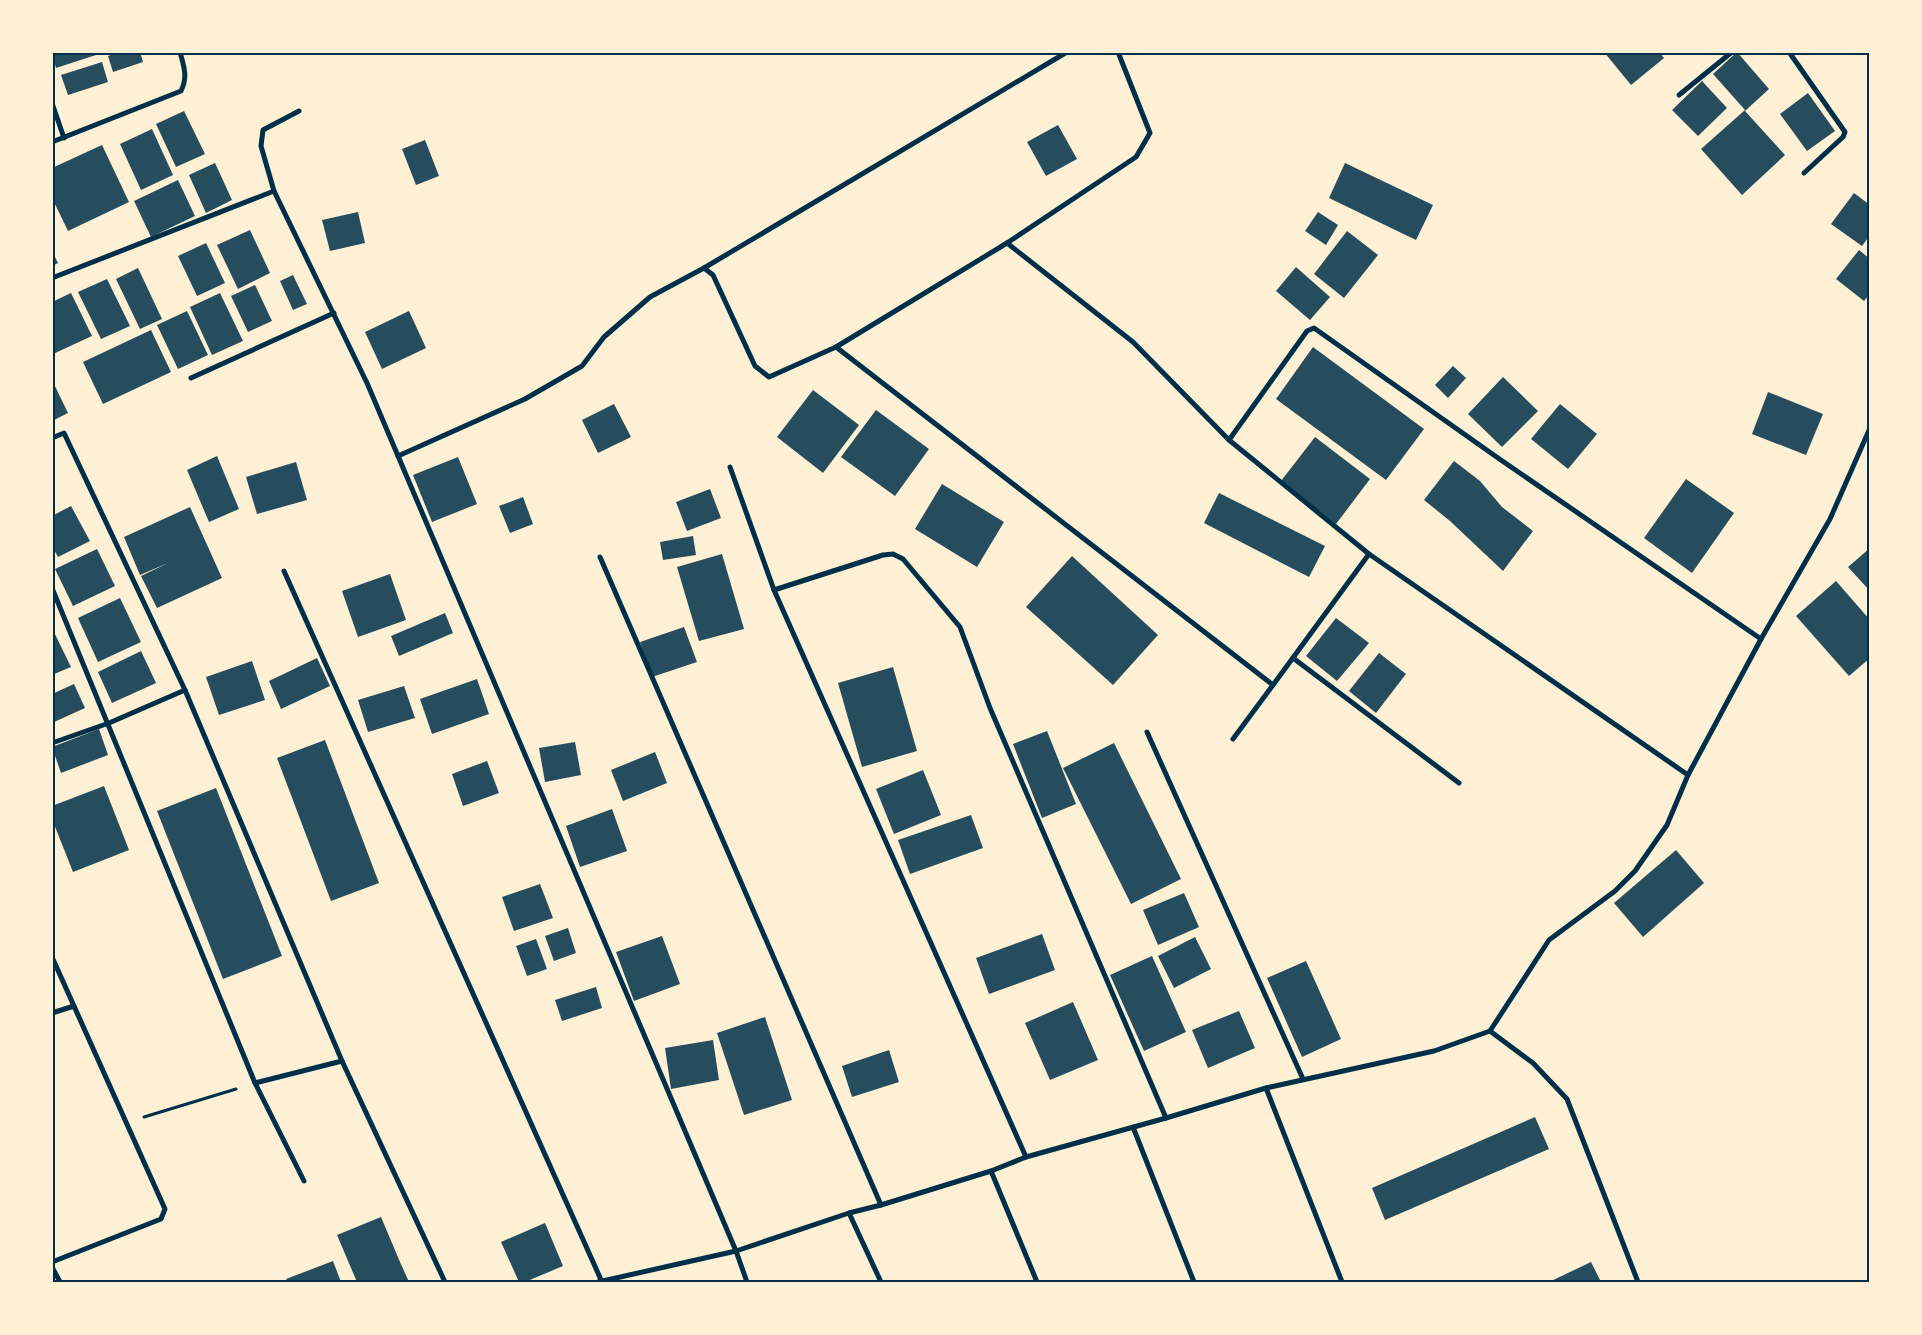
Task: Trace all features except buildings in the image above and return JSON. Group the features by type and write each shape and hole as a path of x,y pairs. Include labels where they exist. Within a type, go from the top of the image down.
{"street":[{"path":"52,142 181,91 186,73 180,52"},
{"path":"398,456 525,399 582,366 604,337 650,297 704,268 1067,52"},
{"path":"704,268 713,275 756,366 769,377 836,347 1007,243 1136,156 1150,133 1118,52"},
{"path":"1679,94 1732,52"},
{"path":"1789,52 1845,132 1843,137 1804,174"},
{"path":"52,103 64,138"},
{"path":"299,111 263,130 261,146 274,191 367,383 736,1250 747,1282"},
{"path":"52,278 274,191"},
{"path":"1007,243 1133,342 1229,440 1369,554 1688,774"},
{"path":"191,378 334,313"},
{"path":"1229,440 1307,331 1310,328 1314,328 1498,458 1762,639"},
{"path":"836,347 1273,685"},
{"path":"284,571 600,1282 736,1250 849,1213 991,1171 1026,1157 1266,1088 1434,1051 1490,1031 1549,940 1615,891 1635,871 1667,825 1688,774 1830,519 1870,428"},
{"path":"52,438 64,433 185,690 342,1061 445,1282"},
{"path":"730,467 774,590 1026,1157"},
{"path":"774,590 883,555 893,554 903,559 960,627 990,708 1166,1118"},
{"path":"1233,740 1369,554"},
{"path":"600,557 881,1205"},
{"path":"52,588 109,723 255,1083 304,1181"},
{"path":"1293,658 1459,783"},
{"path":"52,743 109,723 185,690"},
{"path":"1147,732 1304,1079"},
{"path":"52,957 127,1122 164,1209 164,1215 161,1219 52,1262"},
{"path":"52,1013 74,1006"},
{"path":"1490,1031 1533,1063 1566,1099 1638,1282"},
{"path":"255,1083 342,1061"},
{"path":"1266,1088 1342,1282"},
{"path":"1134,1127 1194,1282"},
{"path":"991,1171 1037,1282"},
{"path":"849,1213 881,1282"},
{"path":"52,1267 60,1282"}],"path":[{"path":"127,1122 255,1083"}]}
